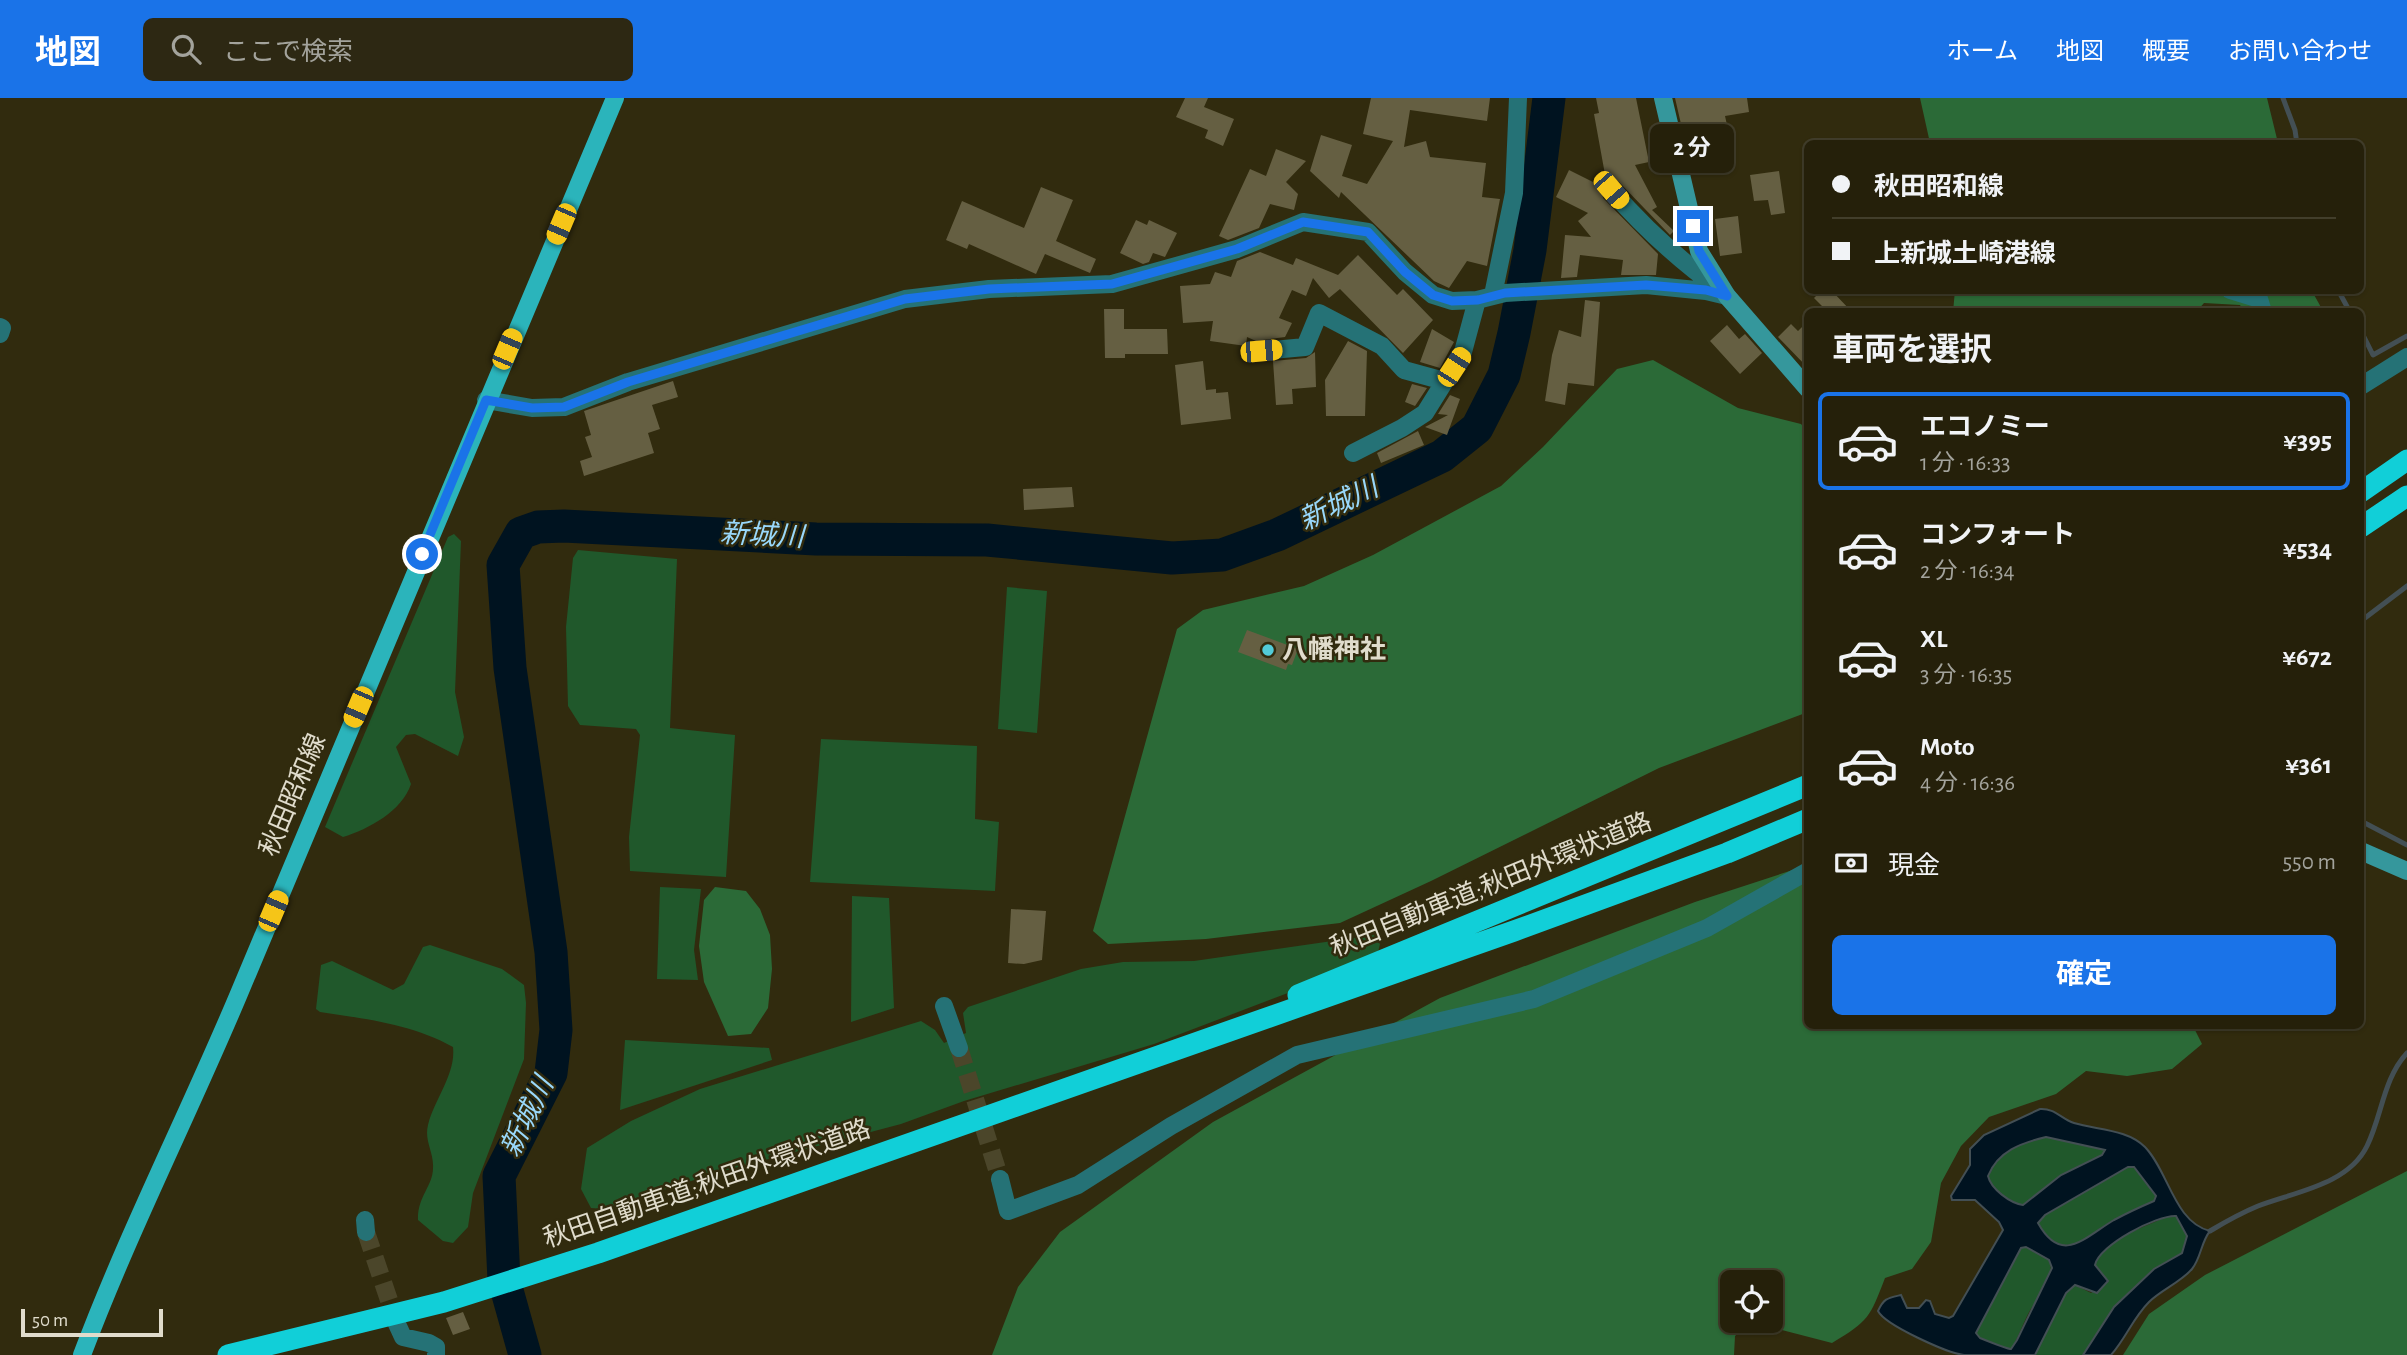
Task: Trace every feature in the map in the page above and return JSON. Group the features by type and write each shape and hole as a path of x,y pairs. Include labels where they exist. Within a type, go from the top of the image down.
{"highway":[{"path":"2364,490 2407,460"},
{"path":"2364,525 2407,496"},
{"name":"秋田自動車道;秋田外環状道路","path":"1198,1041 1321,984 1804,787"},
{"name":"秋田自動車道;秋田外環状道路","path":"228,1355 444,1302 598,1253 1514,931 1727,853 1804,821"}],"main road":[{"name":"秋田昭和線","path":"82,1355 109,1284 209,1064 615,98"},
{"path":"1663,98 1699,251 1727,296 1804,384"},
{"path":"2364,852 2407,871"}],"street":[{"path":"1353,453 1402,428 1424,413 1463,352 1492,296 1514,192 1518,98"},
{"path":"1611,190 1644,228 1727,296"},
{"path":"486,400 532,408 564,407 628,382 905,299 989,289 1112,284 1237,249 1303,222 1368,232 1405,272 1433,295 1452,301 1546,290 1646,285 1706,290 1727,296"},
{"path":"2243,294 2259,299 2262,308"},
{"path":"1261,351 1305,347 1319,313 1382,346 1404,370 1444,382"},
{"path":"0,327 0,334"},
{"path":"2364,384 2407,357"},
{"path":"1000,1179 1008,1211 1078,1185 1171,1126 1297,1055 1534,999 1707,928 1804,873"},
{"path":"944,1006 959,1048"},
{"path":"397,1325 403,1337 436,1347 436,1355"}],"green space":[{"path":"1920,98 2267,98 2277,140 1929,140"},
{"path":"1955,294 2314,294 2321,308 2242,308 2240,305 2204,303 2200,308 1953,308"},
{"path":"1653,360 1738,408 1801,424 1804,427 1804,714 1659,768 1340,923 1206,939 1108,944 1093,931 1177,629 1203,610 1304,586 1373,555 1501,486 1543,447 1617,369"},
{"path":"454,534 461,541 455,692 464,737 458,756 415,734 406,735 396,747 411,784 407,794 383,818 343,837 325,827 448,537"},
{"path":"578,550 677,559 670,728 735,735 726,877 630,871 629,837 640,735 636,729 580,725 568,706 566,627 573,558"},
{"path":"1007,587 1047,591 1037,733 998,729"},
{"path":"821,739 977,746 975,819 999,822 995,891 810,882"},
{"path":"1804,866 1804,1029 2194,1029 2202,1044 2172,1069 2127,1076 2086,1071 2056,1094 1989,1117 1961,1146 1941,1183 1931,1242 1912,1269 1885,1278 1867,1317 1832,1343 1783,1330 1783,1270 1720,1270 1720,1333 1738,1333 1735,1336 1734,1355 992,1355 1018,1287 1060,1232 1213,1122 1440,998 1695,902"},
{"path":"660,887 701,889 694,950 698,980 657,979"},
{"path":"715,887 746,891 760,909 770,935 772,969 768,1008 751,1034 728,1036 704,982 699,946 704,900"},
{"path":"852,896 889,898 894,1008 851,1022"},
{"path":"1374,935 1380,944 1378,952 1301,988 1154,1044 964,1101 901,1124 716,1173 604,1209 591,1208 581,1189 587,1148 631,1121 700,1089 921,1021 935,1030 944,1043 966,1033 963,1013 968,1007 1081,969 1123,962 1194,961"},
{"path":"430,945 502,969 524,985 526,1003 524,1059 473,1193 468,1227 453,1243 443,1241 418,1220 418,1212 433,1168 427,1136 428,1125 451,1067 453,1047 405,1028 316,1009 321,965 332,961 393,990 404,984 423,947"},
{"path":"625,1040 769,1048 772,1060 620,1110"},
{"path":"2046,1137 2105,1150 2103,1155 2061,1175 2023,1205 2012,1201 1990,1182 1988,1177 1992,1168 2011,1149"},
{"path":"2128,1167 2134,1167 2156,1196 2154,1201 2114,1220 2074,1244 2056,1243 2047,1236 2038,1223 2045,1215"},
{"path":"2407,1171 2407,1355 2123,1355 2149,1314 2205,1275"},
{"path":"2167,1216 2176,1216 2187,1236 2187,1245 2182,1253 2154,1269 2114,1307 2083,1355 2035,1355 2066,1293 2075,1285 2091,1293 2108,1281 2095,1265 2106,1248 2125,1235"},
{"path":"2026,1247 2049,1260 2050,1275 2011,1349 1980,1338 1976,1333 2021,1248"}],"water":[{"path":"2040,1109 2050,1110 2074,1123 2130,1137 2145,1147 2153,1157 2188,1218 2210,1231 2192,1269 2149,1302 2111,1355 2083,1355 2114,1307 2154,1269 2182,1253 2187,1236 2176,1216 2143,1226 2117,1240 2107,1249 2095,1265 2108,1281 2097,1293 2075,1285 2066,1293 2035,1355 1956,1353 1904,1331 1878,1311 1887,1299 1901,1295 1907,1308 1919,1308 1926,1300 1930,1301 1935,1314 1949,1318 1953,1316 2003,1230 1999,1222 1975,1200 1952,1200 1951,1196 1970,1165 1970,1149 1984,1135","holes":["2046,1137 2105,1150 2102,1155 2061,1175 2023,1205 2018,1204 1997,1190 1988,1176 1992,1167 2011,1149","2128,1167 2134,1167 2156,1196 2154,1201 2114,1220 2074,1244 2056,1243 2047,1236 2038,1223 2045,1215","2026,1247 2049,1260 2052,1268 2011,1349 1980,1338 1976,1333 2021,1248"]}],"building":[{"path":"1185,98 1208,98 1204,107 1234,119 1223,146 1205,138 1208,130 1176,117"},
{"path":"1371,98 1490,98 1487,121 1410,110 1404,147 1426,141 1430,157 1486,163 1482,197 1500,199 1487,266 1467,261 1449,288 1434,281 1341,192 1339,198 1310,171 1321,135 1352,145 1342,176 1367,184 1393,141 1363,134"},
{"path":"1596,98 1636,98 1649,162 1635,165 1657,207 1652,210 1674,231 1670,235 1619,182 1614,179 1606,180 1594,114 1599,113"},
{"path":"1675,98 1747,98 1749,112 1725,116 1735,161 1696,169 1687,123 1681,124"},
{"path":"1276,149 1306,161 1286,182 1298,194 1294,210 1270,204 1259,228 1228,240 1219,236 1250,169 1266,176"},
{"path":"1569,170 1601,186 1603,198 1658,254 1656,275 1621,275 1623,260 1580,255 1577,277 1561,278 1565,235 1591,237 1578,221 1588,213 1556,197"},
{"path":"1779,171 1785,213 1771,215 1768,200 1754,201 1750,175"},
{"path":"1041,187 1073,200 1056,241 1096,259 1090,273 1045,254 1036,274 969,244 967,249 946,240 962,201 1024,228"},
{"path":"1738,216 1742,253 1720,256 1715,219"},
{"path":"1136,220 1147,225 1149,220 1177,233 1165,257 1153,253 1149,262 1143,264 1120,253"},
{"path":"1260,252 1293,265 1296,258 1338,275 1358,255 1397,295 1403,289 1433,320 1403,353 1340,289 1329,298 1313,278 1306,296 1292,290 1279,318 1292,323 1285,337 1256,341 1247,337 1246,346 1210,341 1213,321 1183,323 1180,286 1210,284 1215,272 1231,277 1237,261"},
{"path":"1818,294 1835,294 1848,308 1824,308 1814,298"},
{"path":"1585,300 1600,302 1594,386 1568,383 1565,405 1545,401 1559,330 1581,337"},
{"path":"1104,309 1124,309 1124,329 1167,329 1168,354 1125,354 1125,358 1105,358"},
{"path":"1791,324 1798,331 1804,325 1804,364 1778,337"},
{"path":"1727,325 1739,339 1745,334 1762,353 1740,374 1710,341"},
{"path":"1432,329 1454,342 1440,368 1420,362"},
{"path":"1348,341 1367,351 1365,416 1326,416 1325,380"},
{"path":"1315,352 1316,387 1292,389 1293,404 1276,405 1273,361 1306,358"},
{"path":"1203,361 1206,390 1228,392 1231,419 1181,425 1175,365"},
{"path":"673,381 678,397 652,405 660,429 648,433 654,453 584,476 580,461 592,457 585,437 591,435 584,411"},
{"path":"1412,384 1427,388 1415,406 1405,402"},
{"path":"1450,395 1460,399 1447,435 1425,427 1448,415 1438,414"},
{"path":"1418,431 1424,445 1381,463 1377,453"},
{"path":"1072,487 1074,507 1024,510 1023,489"},
{"name":"八幡神社","path":"1247,630 1298,649 1292,665 1288,664 1286,670 1238,652"},
{"path":"1011,909 1046,911 1042,960 1024,964 1008,963"},
{"path":"463,1312 470,1329 453,1335 446,1318"}],"waterway":[{"name":"新城川","path":"525,1355 504,1280 499,1176 551,1073 556,1030 551,952 510,668 503,565 521,533 538,527 564,526 816,539 987,540 1172,558 1222,555 1277,535 1442,456 1477,428 1504,375 1514,333 1530,250 1549,98"},
{"path":"2283,98 2296,140"},
{"path":"2340,294 2348,308"},
{"path":"2364,337 2373,355 2407,336"},
{"path":"2364,619 2407,586"},
{"path":"2364,823 2407,845"},
{"path":"2210,1231 2252,1209 2319,1185 2347,1170 2367,1146 2393,1074 2407,1053"}],"tunnel":[{"path":"959,1048 1000,1179"},
{"path":"366,1232 397,1324"}],"place":[{"name":"八幡神社","path":"1268,650"}],"route":[{"path":"422,554 486,400 532,408 564,407 628,382 905,299 989,289 1112,284 1237,249 1303,222 1368,232 1405,272 1433,295 1452,301 1478,300 1505,293 1646,285 1706,290 1727,296 1699,251 1693,226"}]}
